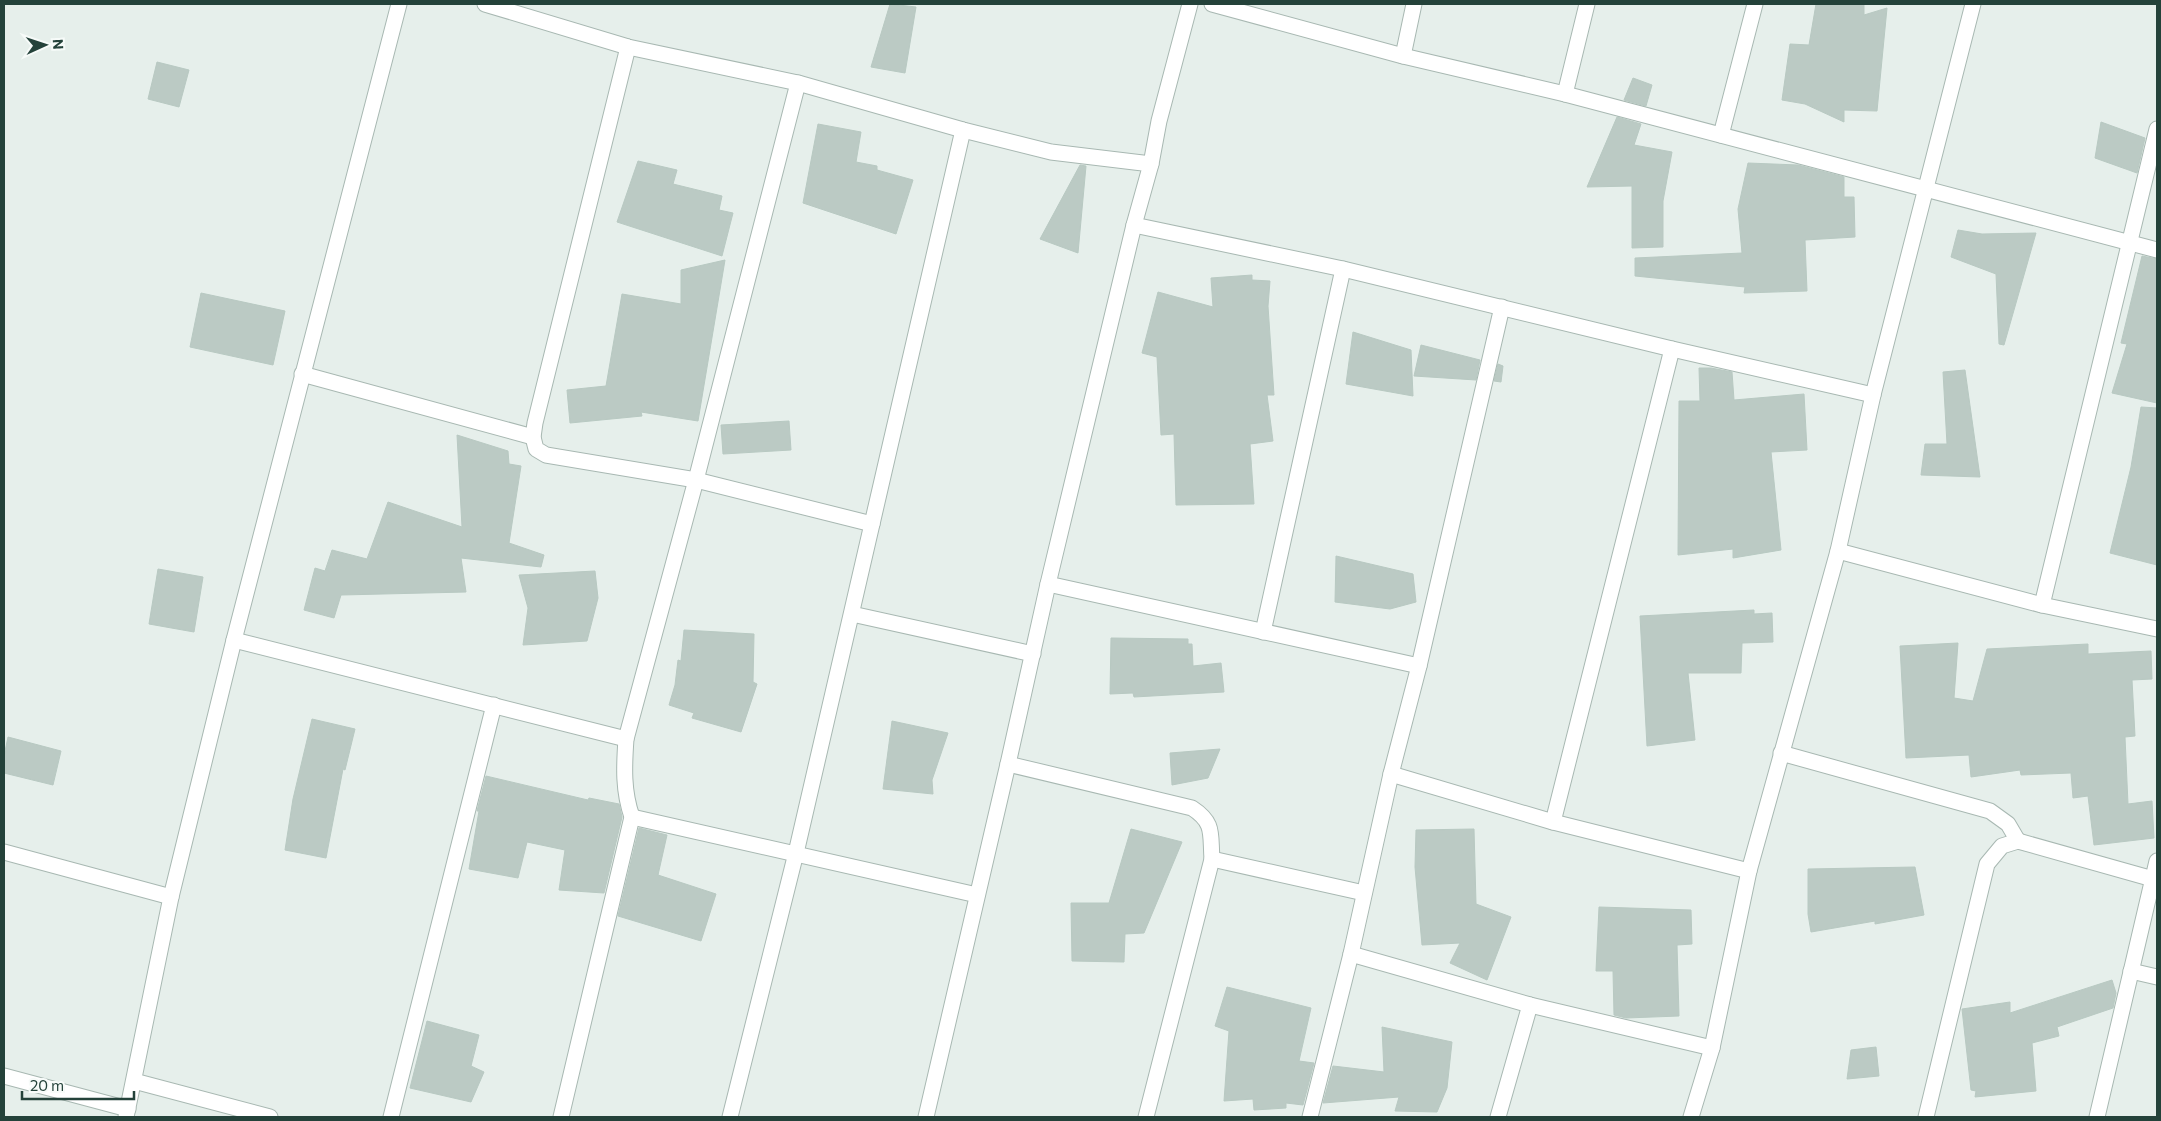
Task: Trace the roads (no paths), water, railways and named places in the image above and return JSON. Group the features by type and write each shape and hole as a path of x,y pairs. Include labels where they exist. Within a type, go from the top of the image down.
{"street":[{"path":"4,1076 127,1113 171,897 234,640 399,4"},
{"path":"485,4 628,47 798,83 963,130 1051,152 1151,164"},
{"path":"926,1117 1048,584 1134,225 1151,164 1159,121 1190,4"},
{"path":"1212,4 1403,56 1565,94 2157,250"},
{"path":"1403,56 1414,4"},
{"path":"1565,94 1587,4"},
{"path":"1721,135 1755,4"},
{"path":"1691,1117 1712,1048 1749,871 1838,551 1873,395 1973,4"},
{"path":"628,47 533,437 536,449 546,455 696,480 872,524"},
{"path":"561,1117 632,817 625,791 626,739 696,480 798,83"},
{"path":"2042,605 2157,129"},
{"path":"730,1117 796,853 963,130"},
{"path":"1134,225 1343,269 1672,349 1873,395"},
{"path":"1263,632 1343,269"},
{"path":"1310,1117 1351,954 1391,774 1419,666 1502,307"},
{"path":"1553,822 1672,349"},
{"path":"302,374 533,437"},
{"path":"1838,551 2042,605 2157,629"},
{"path":"1048,584 1419,666"},
{"path":"852,614 1033,654"},
{"path":"234,640 626,739"},
{"path":"391,1117 494,705"},
{"path":"1781,753 1990,811 2008,824 2018,841"},
{"path":"1008,764 1192,808 1210,824 1212,859 1146,1117"},
{"path":"1391,774 1553,822 1749,871"},
{"path":"632,817 977,895"},
{"path":"1926,1117 1987,864 2002,846 2018,841 2153,879"},
{"path":"4,852 171,897"},
{"path":"1212,859 1364,894"},
{"path":"2097,1117 2157,861"},
{"path":"1351,954 1530,1005 1712,1048"},
{"path":"2131,971 2157,977"},
{"path":"1498,1117 1530,1005"},
{"path":"134,1081 270,1117"}]}
